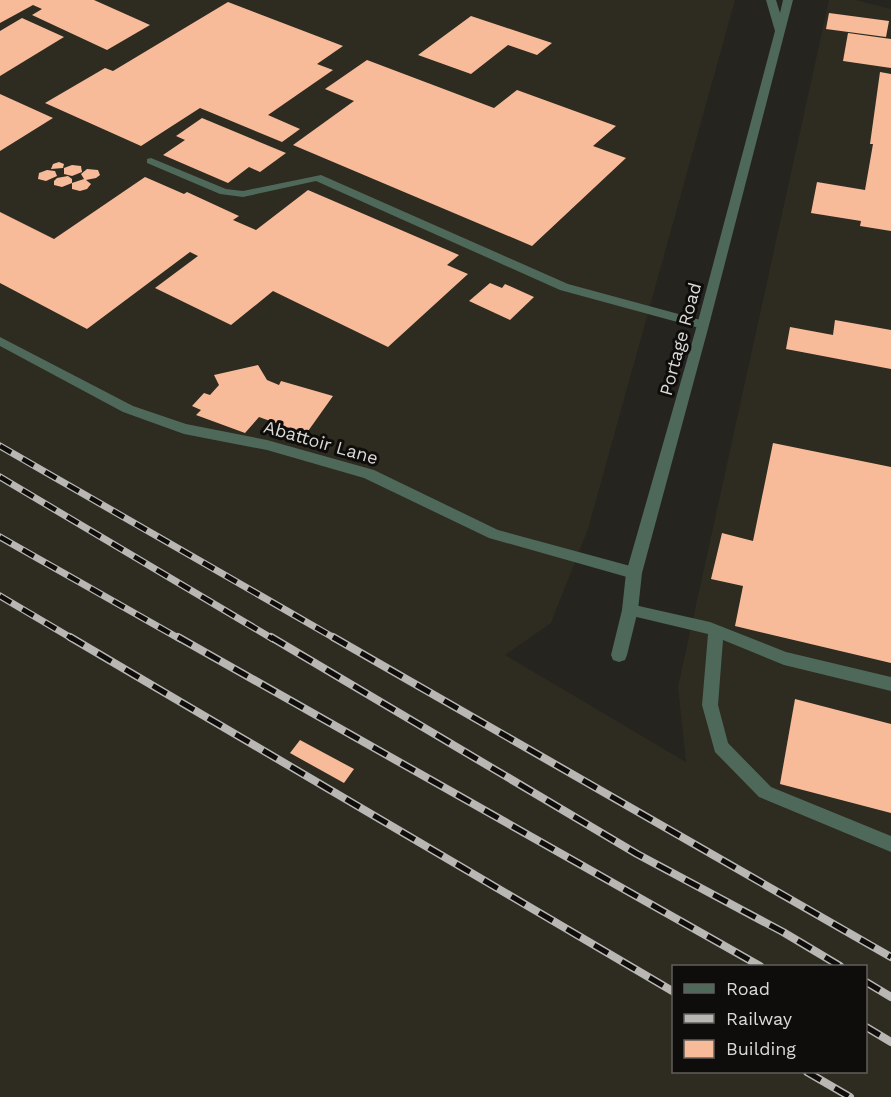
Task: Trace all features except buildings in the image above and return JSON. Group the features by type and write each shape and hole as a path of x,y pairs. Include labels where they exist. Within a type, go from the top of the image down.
{"street":[{"name":"Portage Road","path":"771,0 780,34"},
{"name":"Portage Road","path":"619,655 630,610 634,573 703,325 788,0"},
{"path":"151,161 224,192 243,194 317,177 564,287 703,325"},
{"name":"Abattoir Lane","path":"0,341 128,409 184,429 267,445 369,474 494,534 634,573"},
{"path":"630,610 717,630 784,658 891,684"},
{"path":"717,630 710,705 721,747 765,792 891,844"}],"shaded area":[{"path":"0,0 735,0 588,529 551,623 505,655 686,762 678,687 829,0 855,0 891,9 891,1097 0,1097"}],"railway":[{"path":"0,446 336,639"},
{"path":"0,477 273,639"},
{"path":"0,537 180,639"},
{"path":"0,596 73,639"},
{"path":"70,637 672,991"},
{"path":"178,637 758,965"},
{"path":"271,637 637,854 783,932 838,965"},
{"path":"333,637 891,957"},
{"path":"867,983 891,997"},
{"path":"867,1028 891,1042"},
{"path":"809,1073 850,1097"}]}
